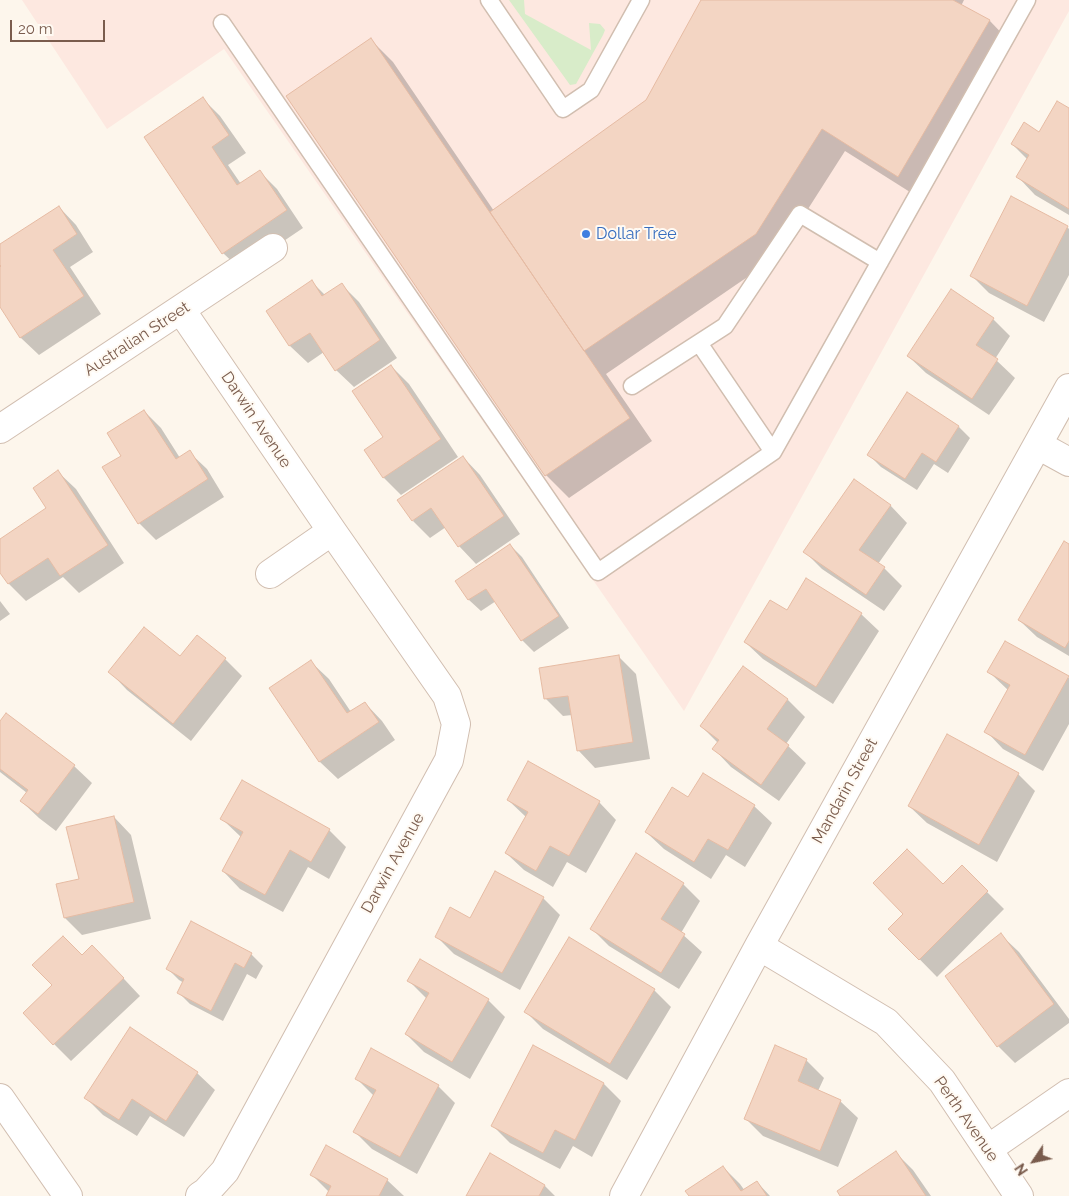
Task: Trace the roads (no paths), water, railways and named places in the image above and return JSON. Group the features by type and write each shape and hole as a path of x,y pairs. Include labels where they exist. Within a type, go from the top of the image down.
{"street":[{"name":"Australian Street","path":"0,429 273,248"},
{"name":"Darwin Avenue","path":"180,310 446,696 456,724 449,760 225,1171 200,1196"},
{"name":"Mandarin Street","path":"624,1196 759,946 1069,388"},
{"path":"1038,445 1069,462"},
{"path":"270,574 332,531"},
{"name":"Perth Avenue","path":"759,946 886,1022 942,1081 1019,1196"},
{"path":"988,1149 1069,1093"},
{"path":"0,1098 68,1196"}],"lane":[{"path":"489,0 563,109 591,90 641,0"},
{"path":"222,23 598,572 773,452 1027,0"},
{"path":"632,386 725,326 800,214 880,262"},
{"path":"698,344 773,452"}],"place":[{"name":"Dollar Tree","path":"586,234"}]}
